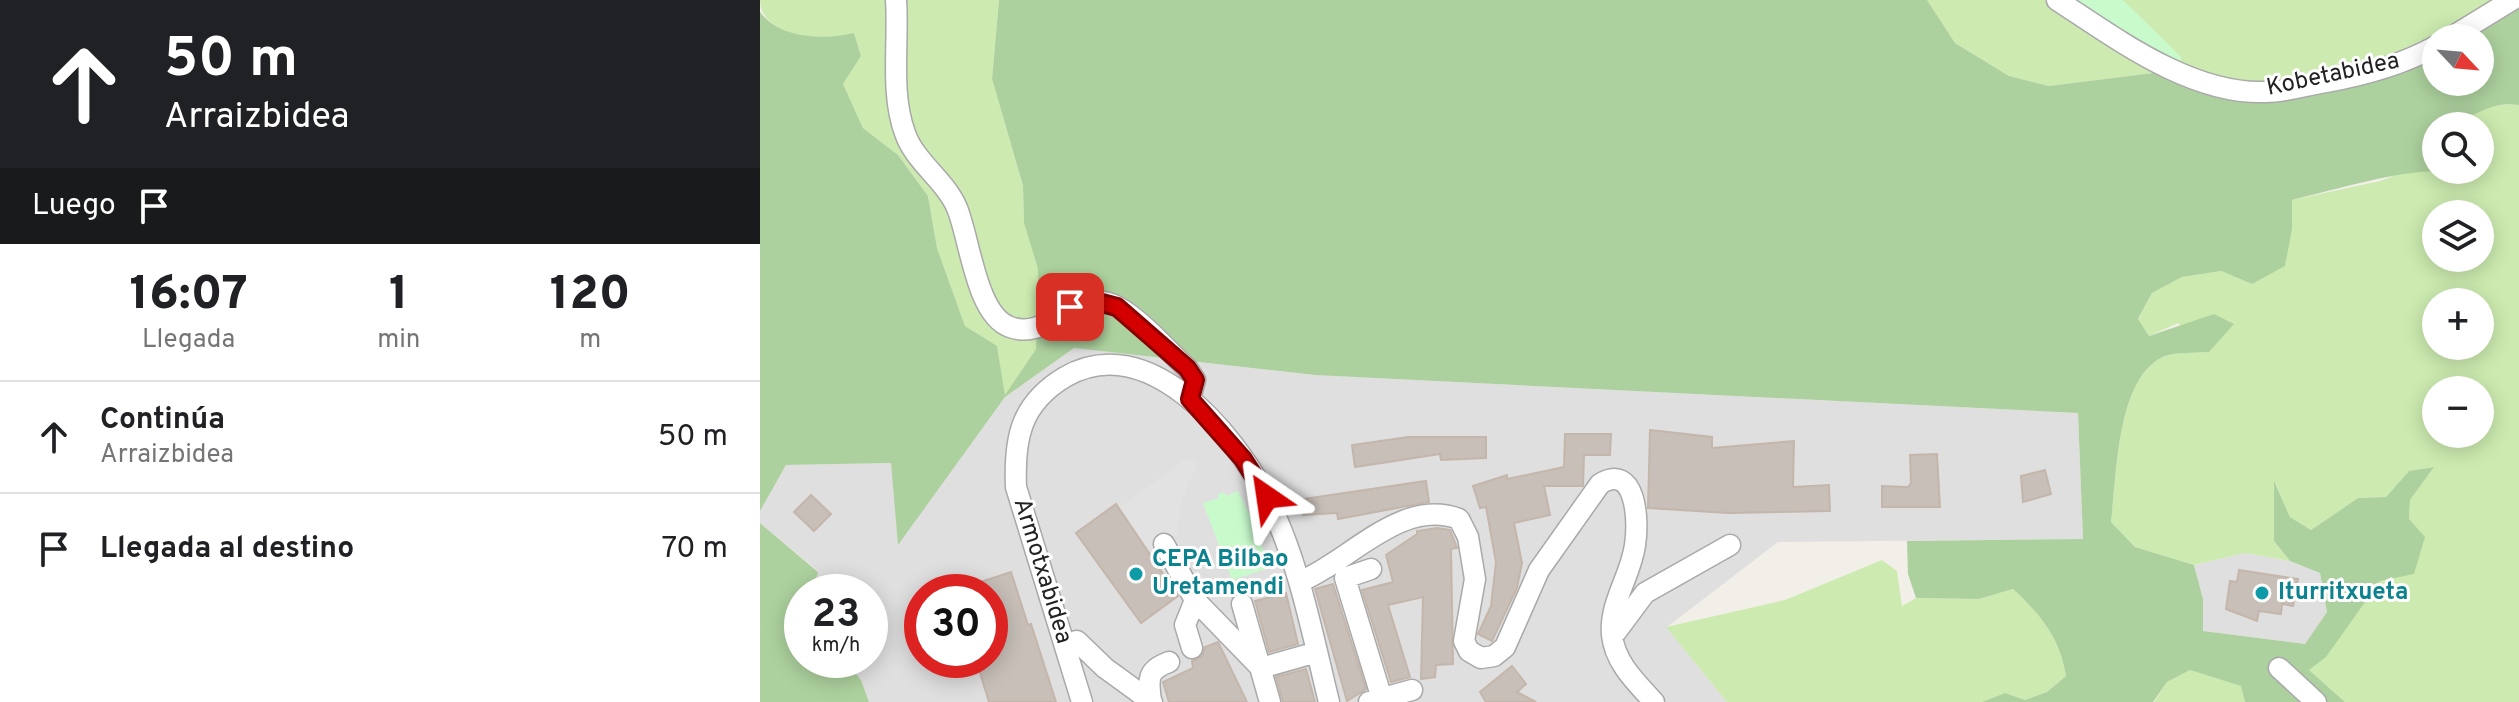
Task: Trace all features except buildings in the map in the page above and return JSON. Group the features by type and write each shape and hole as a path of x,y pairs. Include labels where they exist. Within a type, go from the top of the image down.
{"street":[{"path":"896,0 898,106 905,136 956,206 986,302 996,319 1028,331 1044,325 1070,307 1094,301 1117,307 1187,368 1195,380 1190,399"},
{"name":"Kobetabidea","path":"2057,0 2177,70 2206,83 2238,90 2266,92 2337,80 2399,64 2422,53"},
{"path":"2473,24 2512,0"},
{"name":"Armotxabidea","path":"1082,702 1016,487 1017,438 1024,419 1047,391 1065,377 1100,365 1126,365 1148,371 1190,399 1243,459 1267,497 1299,582 1329,702"},
{"path":"1299,582 1394,524 1443,513 1459,519 1468,537 1475,579 1464,641 1469,651 1481,658 1494,656 1505,647 1539,570 1600,484 1610,478 1621,478 1629,485 1633,502 1635,545 1611,619 1612,639 1619,661 1654,702"},
{"path":"1164,544 1195,600 1261,668"},
{"path":"1612,639 1629,610 1645,593 1730,545"},
{"path":"1371,569 1345,578 1378,701 1412,690"},
{"path":"1192,648 1185,625 1195,600"},
{"path":"1242,604 1270,702"},
{"path":"1065,644 1077,641 1105,668 1152,702"},
{"path":"1261,668 1317,652"},
{"path":"1152,702 1148,678 1151,672 1169,662"},
{"path":"2279,668 2316,702"}],"shaded area":[{"path":"1074,348 1315,375 2078,413 2083,539 1778,542 1667,627 1727,702 869,702 859,678 888,678 888,574 817,574 818,571 760,523 760,511 786,465 891,463 899,543 1005,397"},
{"path":"1187,458 1197,464 1180,505 1178,533 1152,554 1119,508"},
{"path":"2245,553 2290,561 2320,573 2327,612 2305,644 2202,631 2203,599 2194,565"}],"green space":[{"path":"760,0 999,0 992,79 1023,187 1024,223 1038,268 1036,349 1005,397 997,347 965,326 937,248 928,196 898,155 863,128 843,84 861,56 854,33 827,39 792,33 766,18"},
{"path":"999,0 1927,0 1955,43 2009,76 2049,86 2177,70 2206,83 2348,85 2403,73 2422,63 2422,96 2494,96 2494,24 2491,24 2519,6 2519,105 2507,104 2479,112 2422,112 2422,172 2386,177 2292,200 2292,229 2285,266 2252,284 2221,271 2182,277 2152,293 2138,319 2149,336 2214,314 2234,324 2209,352 2165,356 2149,367 2128,405 2115,480 2111,522 2135,547 2194,565 2203,599 2203,631 2305,644 2327,612 2320,573 2290,561 2274,541 2274,481 2290,517 2311,530 2358,498 2386,497 2409,471 2434,467 2410,500 2409,519 2425,537 2414,574 2380,581 2326,657 2309,670 2345,702 2245,702 2241,686 2190,670 2167,682 2153,702 1982,702 2005,693 2025,700 2047,692 2066,676 2054,639 2032,608 2013,589 1979,599 1916,598 1908,574 1907,541 2083,539 2078,413 1315,375 1074,348 1005,397 898,545 891,463 786,465 760,511 760,12 779,28 803,35 816,37 854,33 861,56 843,84 863,128 898,155 928,196 937,248 965,326 997,346 1005,395 1036,349 1038,269 1024,223 1023,186 992,79"},
{"path":"1927,0 2076,0 2173,68 2115,0 2491,0 2455,24 2422,24 2422,41 2385,59 2338,68 2266,92 2177,70 2049,86 2009,76 1955,43"},
{"path":"2077,0 2123,0 2182,58 2177,67"},
{"path":"2519,105 2519,702 2345,702 2309,670 2380,581 2409,519 2410,500 2433,467 2409,471 2386,497 2358,498 2311,530 2290,517 2275,483 2274,541 2290,561 2245,553 2194,565 2135,547 2111,522 2118,455 2128,405 2149,367 2165,356 2209,352 2178,323 2149,336 2138,320 2152,293 2182,277 2221,271 2252,284 2292,229 2292,200 2380,181 2407,171 2422,171 2422,184 2494,184 2494,112 2478,112 2486,107"},
{"path":"1238,491 1256,527 1269,568 1232,580 1203,503 1219,498 1218,494 1224,492 1226,496"},
{"path":"760,523 818,572 784,574 784,678 859,678 869,702 760,702"},
{"path":"1882,560 1897,571 1902,606 1916,598 1979,599 2013,589 2048,628 2059,650 2066,676 2047,692 2025,700 2005,693 1982,702 1727,702 1666,627 1785,600"},
{"path":"2190,670 2242,686 2245,702 2154,702 2167,682"}],"place":[{"name":"CEPA Bilbao Uretamendi","path":"1136,574"},
{"name":"Iturritxueta","path":"2262,593"}],"route":[{"path":"1070,307 1094,301 1117,307 1187,368 1195,380 1190,399 1243,459 1267,497"}]}
